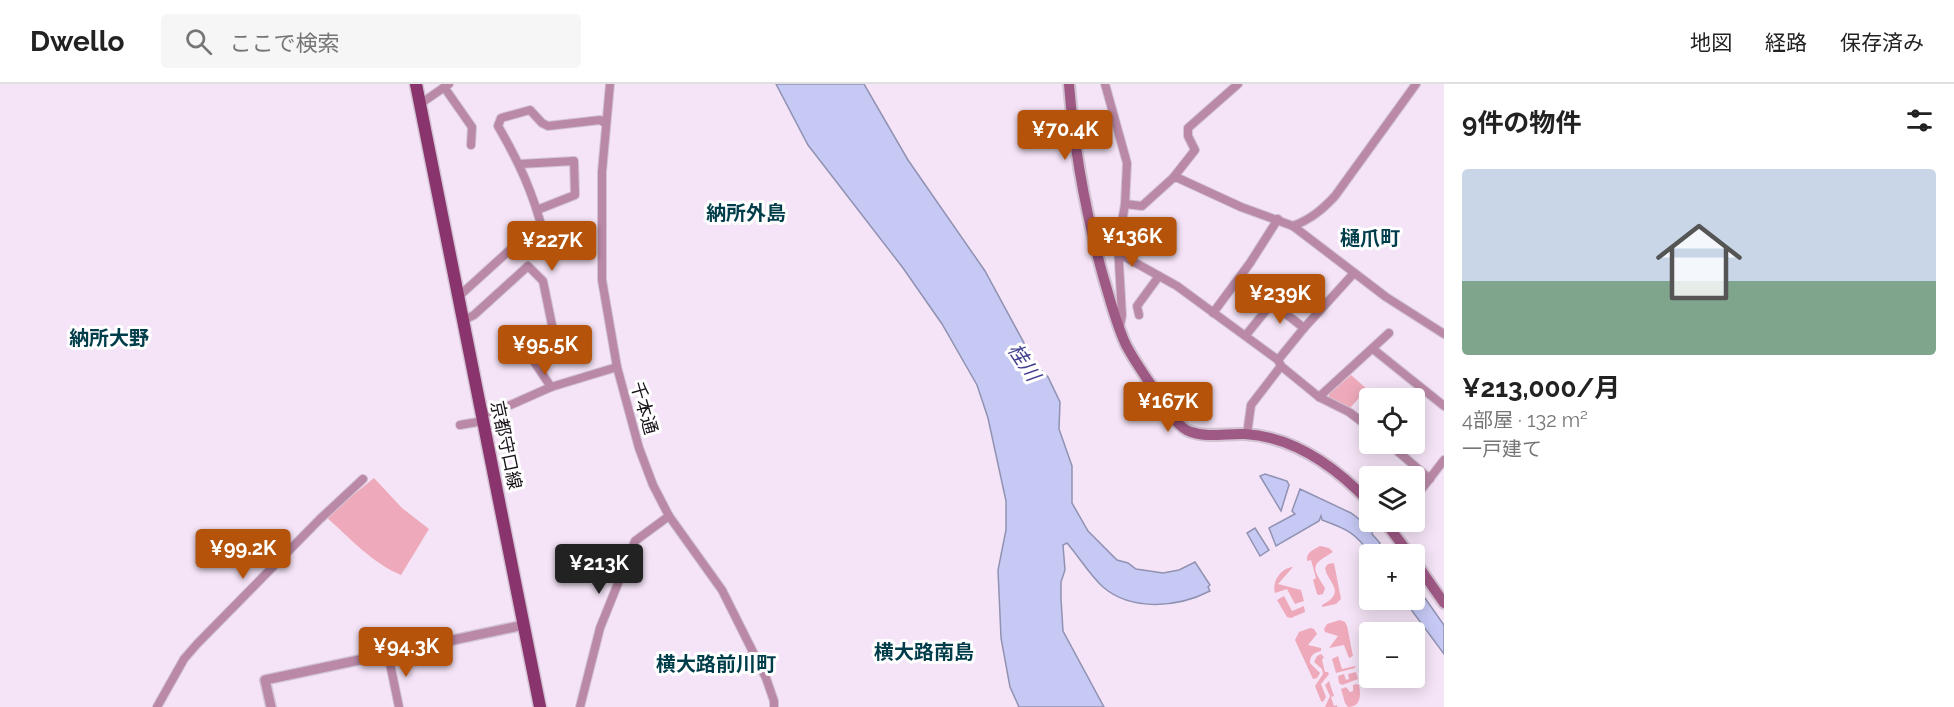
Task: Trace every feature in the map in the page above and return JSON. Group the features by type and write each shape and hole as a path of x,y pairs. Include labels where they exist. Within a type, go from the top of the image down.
{"main road":[{"name":"京都守口線","path":"416,84 540,707"},
{"path":"1069,84 1076,144 1092,235 1119,328 1142,372 1183,428 1189,432 1247,434 1275,440 1319,459 1344,477 1359,492"},
{"path":"1393,532 1402,544"},
{"path":"1425,576 1444,603"}],"street":[{"name":"千本通","path":"610,84 602,172 602,280 617,367 639,448 653,485 669,516 722,590 766,678 774,707"},
{"path":"1105,84 1127,163 1125,204 1118,246 1122,315 1119,328"},
{"path":"1125,204 1142,206 1173,178 1195,150 1188,136 1188,128 1238,84"},
{"path":"1293,226 1311,218 1335,196 1416,84"},
{"path":"420,104 446,86 472,127 471,145"},
{"path":"458,297 523,238 543,232 520,164 498,126 501,118 530,110 548,126 600,120 605,123"},
{"path":"520,164 574,161 574,195 537,210"},
{"path":"1173,178 1178,178 1241,207 1293,226 1386,297 1444,334"},
{"path":"1213,313 1250,263 1278,219"},
{"path":"1119,258 1125,257 1177,286 1246,335 1319,397 1359,420"},
{"path":"462,321 474,315 528,266 543,281 553,330 527,351 551,387"},
{"path":"1247,434 1251,405 1304,328 1354,273"},
{"path":"1139,315 1137,306 1159,276"},
{"path":"1246,335 1272,303 1304,328"},
{"path":"1319,397 1389,333"},
{"path":"1373,349 1444,406"},
{"path":"460,425 551,387 617,367"},
{"path":"1401,454 1430,479"},
{"path":"1425,486 1444,460"},
{"path":"157,707 184,658 320,519 363,479"},
{"path":"580,707 600,628 635,541 669,516"},
{"path":"271,707 265,680 524,625"},
{"path":"388,654 399,707"}],"shaded area":[{"path":"1351,375 1366,388 1359,388 1359,398 1349,409 1329,399 1329,394"},
{"path":"374,478 402,508 429,529 401,575 380,564 326,517"},
{"path":"1320,546 1329,548 1333,552 1320,560 1315,567 1325,588 1323,594 1319,595 1313,580 1316,578 1311,560 1307,561 1307,558 1310,552"},
{"path":"1334,563 1341,599 1336,604 1322,607 1334,596 1334,587 1325,568 1328,564"},
{"path":"1293,567 1278,584 1301,590 1304,601 1295,604 1287,589 1275,593 1274,588 1281,573"},
{"path":"1284,596 1292,611 1304,606 1305,612 1291,618 1287,617 1277,600"},
{"path":"1340,620 1347,626 1353,656 1349,658 1344,645 1329,648 1338,636 1325,632 1324,629 1327,624"},
{"path":"1314,629 1317,634 1308,645 1321,648 1321,651 1311,658 1310,663 1320,673 1317,678 1313,679 1295,640 1299,632"},
{"path":"1321,654 1324,657 1322,660 1325,672 1329,674 1321,684 1326,697 1323,702 1315,686 1323,674 1322,669 1314,662"},
{"path":"1338,656 1342,669 1355,666 1355,668 1336,673 1332,659"},
{"path":"1356,672 1358,679 1342,685 1339,683 1338,676 1344,674 1346,680 1349,679 1348,674"},
{"path":"1329,681 1334,696 1331,697 1334,706 1337,705 1337,707 1325,707 1330,696 1325,685"},
{"path":"1353,685 1359,685 1360,696 1358,703 1348,707 1341,689 1346,687 1350,692 1353,691"}],"water":[{"name":"桂川","path":"776,84 864,84 908,160 985,271 1036,365 1048,377 1060,402 1059,429 1072,466 1072,503 1088,531 1117,560 1128,563 1136,569 1163,573 1179,570 1195,562 1210,585 1208,587 1210,591 1184,601 1156,604 1128,600 1103,587 1067,543 1063,545 1065,570 1061,582 1061,599 1063,631 1104,707 1019,707 1010,687 1001,638 998,570 1006,530 1006,501 988,418 977,385 942,324 903,268 808,145"},
{"path":"1265,474 1287,481 1289,485 1281,511 1260,476"},
{"path":"1300,489 1351,513 1359,519 1359,532 1372,532 1380,543 1363,544 1345,529 1322,520 1321,516 1319,521 1276,546 1269,528 1295,514 1292,511"},
{"path":"1255,528 1269,550 1260,556 1247,533"},
{"path":"1425,598 1444,625 1444,654 1425,628 1425,622 1420,622 1411,610 1425,610"}],"district":[{"name":"納所外島","path":"746,213"},
{"name":"樋爪町","path":"1370,238"},
{"name":"納所大野","path":"109,338"},
{"name":"横大路南島","path":"924,652"},
{"name":"横大路前川町","path":"716,664"}]}
